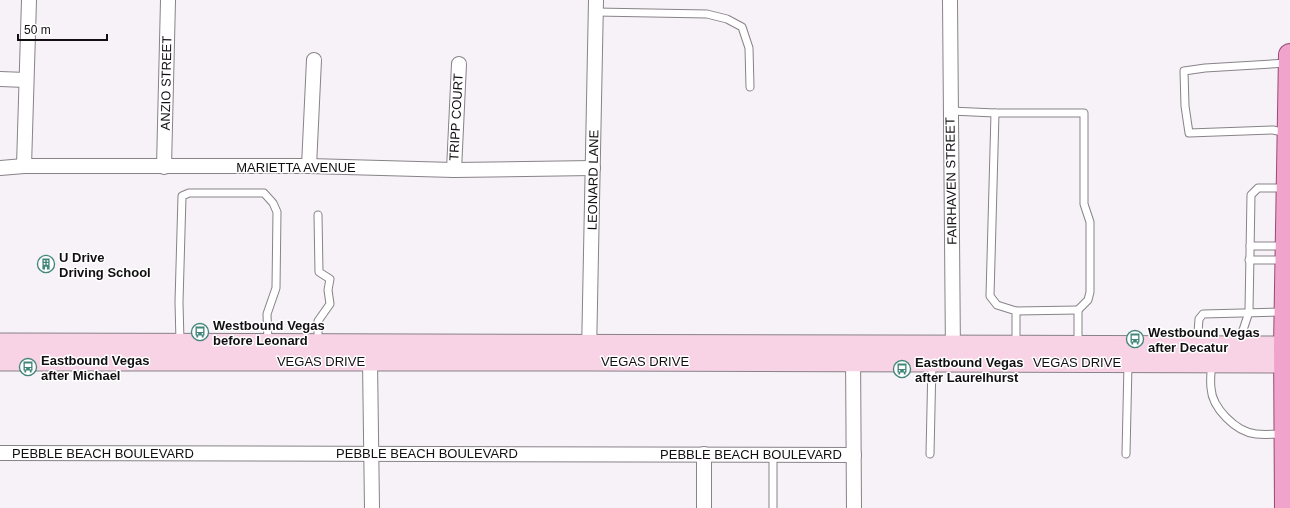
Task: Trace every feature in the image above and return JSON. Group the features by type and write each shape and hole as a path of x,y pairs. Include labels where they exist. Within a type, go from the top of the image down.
{"main road":[{"path":"1286,508 1288,355 1286,312 1290,55"},
{"name":"VEGAS DRIVE","path":"0,343 180,344 268,352"},
{"name":"VEGAS DRIVE","path":"0,361 268,352 1078,354 1197,346 1242,346 1288,355"},
{"name":"VEGAS DRIVE","path":"318,353 370,360 589,353"},
{"name":"VEGAS DRIVE","path":"1078,354 1128,362 1212,363 1288,355"}],"street":[{"path":"24,166 29,0"},
{"name":"ANZIO STREET","path":"164,167 168,0"},
{"name":"FAIRHAVEN STREET","path":"950,0 953,354"},
{"name":"LEONARD LANE","path":"589,353 596,6"},
{"path":"309,166 314,60"},
{"name":"TRIPP COURT","path":"454,170 459,64"},
{"path":"0,79 26,80"},
{"name":"MARIETTA AVENUE","path":"0,168 24,166 309,166 454,170 593,168"},
{"path":"853,354 854,508"},
{"path":"370,360 372,508"},
{"name":"PEBBLE BEACH BOULEVARD","path":"0,453 854,454"},
{"path":"704,454 704,508"}],"lane":[{"path":"596,6 707,14 727,20 742,27 749,48 750,87"},
{"path":"1289,133 1273,130 1188,133 1185,106 1184,71 1205,68 1290,63"},
{"path":"951,111 1084,113 1084,204 1090,222 1090,292 1088,300 1078,310 1016,311 997,305 990,296 995,112"},
{"path":"1242,346 1242,333 1249,312 1251,195 1258,188 1288,188"},
{"path":"180,344 179,295 182,196 189,193 264,194 273,203 277,212 276,288 267,314 268,352"},
{"path":"318,215 319,272 330,279 328,290 330,304 318,320 318,353"},
{"path":"1250,246 1287,253"},
{"path":"1249,260 1287,253"},
{"path":"1078,310 1078,354"},
{"path":"1016,311 1016,354"},
{"path":"1197,346 1199,319 1203,314 1286,312"},
{"path":"930,454 932,354"},
{"path":"1126,454 1128,362"},
{"path":"1212,363 1211,389 1216,404 1237,428 1255,434 1286,434"},
{"path":"773,454 773,508"}],"place":[{"name":"U Drive Driving School","path":"46,264"},
{"name":"Westbound Vegas before Leonard","path":"200,332"},
{"name":"Westbound Vegas after Decatur","path":"1135,339"},
{"name":"Eastbound Vegas after Michael","path":"28,367"},
{"name":"Eastbound Vegas after Laurelhurst","path":"902,369"}]}
